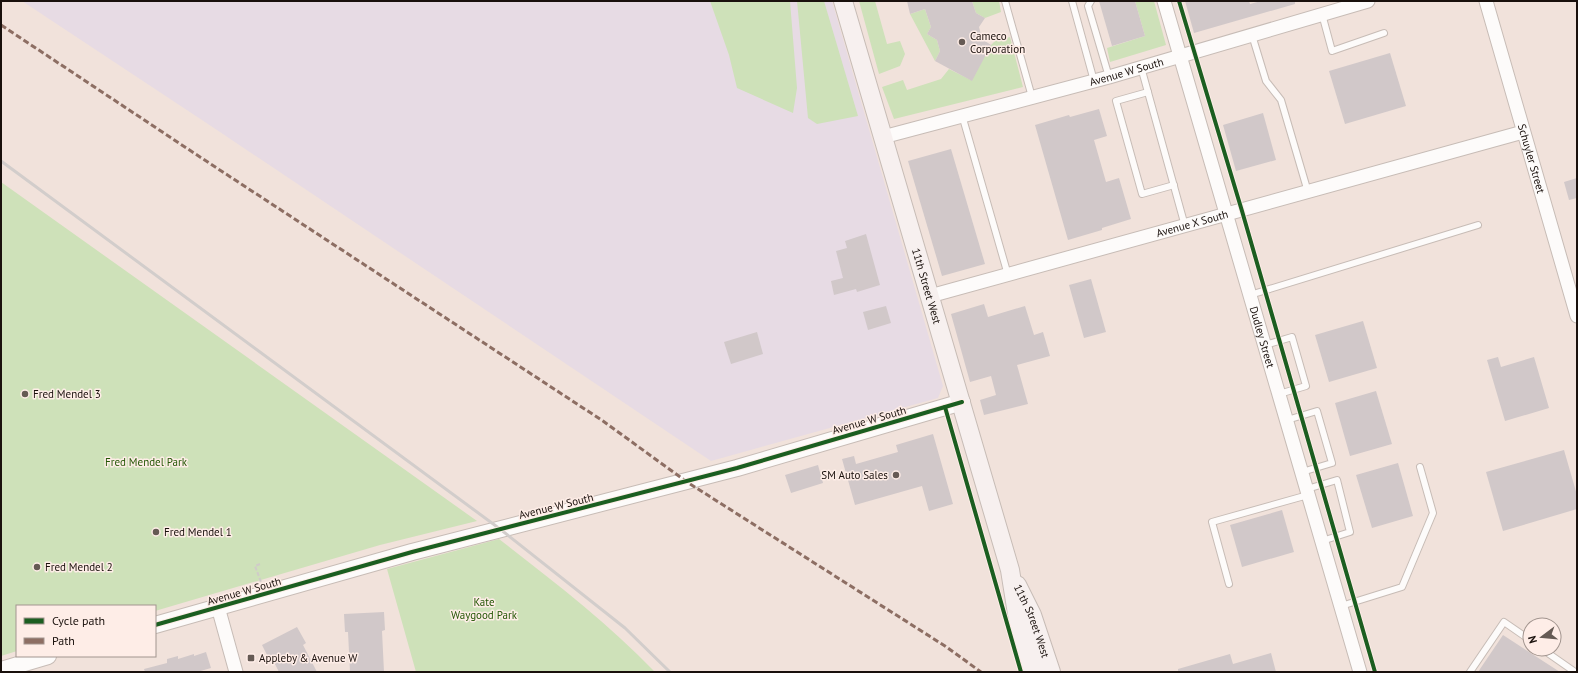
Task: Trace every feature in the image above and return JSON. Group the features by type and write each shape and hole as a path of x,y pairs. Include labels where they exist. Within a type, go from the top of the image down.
{"main road":[{"name":"11th Street West","path":"843,1 962,402 1010,570 1018,620 1033,672"},
{"name":"11th Street West","path":"1010,570 1032,615 1051,672"}],"street":[{"name":"Dudley Street","path":"1164,1 1360,672"},
{"name":"Avenue W South","path":"883,137 1032,96 1109,77 1368,1"},
{"name":"Schuyler Street","path":"1486,1 1577,316"},
{"name":"Avenue X South","path":"930,296 1523,132"},
{"name":"Avenue W South","path":"156,626 412,552 737,468 962,402"},
{"path":"218,607 236,672"},
{"path":"1,670 45,657"}],"lane":[{"path":"1005,1 1032,96"},
{"path":"1072,1 1094,81"},
{"path":"1091,1 1088,6 1109,77"},
{"path":"1322,14 1332,50 1384,33"},
{"path":"1252,35 1266,81 1281,100 1308,192"},
{"path":"1141,67 1185,226"},
{"path":"1148,92 1116,101 1142,194 1174,185"},
{"path":"962,115 1008,275"},
{"path":"1250,295 1478,225"},
{"path":"1265,345 1292,337 1306,386 1279,394"},
{"path":"1287,420 1317,411 1332,463 1302,472"},
{"path":"1341,606 1402,587 1433,513 1420,467"},
{"path":"1229,584 1212,522 1308,492 1337,480 1350,532 1322,541"},
{"path":"1470,672 1504,622 1522,634"},
{"path":"1553,657 1575,672"}],"path":[{"path":"260,564 255,566 266,593"}],"shaded area":[{"path":"22,1 832,1 943,386 938,398 711,461"}],"green space":[{"path":"710,1 790,1 797,88 793,113 737,88 729,55"},
{"path":"797,1 824,1 858,116 817,124 808,118"},
{"path":"859,1 875,1 887,44 900,41 905,54 900,66 879,74"},
{"path":"972,1 999,1 1001,12 985,18 976,13"},
{"path":"1135,1 1154,1 1166,45 1110,62 1107,48 1145,36"},
{"path":"925,9 931,27 927,34 937,40 940,51 935,61 910,14"},
{"path":"1010,37 1023,87 894,119 882,87 903,80 907,90 941,79 949,69 971,80 991,45 995,41"},
{"name":"Fred Mendel Park","path":"1,182 477,521 380,545 156,611 156,605 16,605 16,651 1,656"},
{"name":"Kate Waygood Park","path":"499,539 599,619 655,672 416,672 387,569"}],"building":[{"name":"Cameco Corporation","path":"907,1 972,1 976,13 985,18 979,27 982,39 991,45 972,81 935,61 940,51 937,40 927,34 931,27 925,9 910,14"},
{"path":"1099,1 1135,1 1145,36 1112,46"},
{"path":"1185,1 1249,1 1250,4 1261,1 1295,1 1295,4 1194,33"},
{"path":"1390,53 1406,106 1345,124 1329,71"},
{"path":"1099,109 1107,136 1094,140 1106,182 1119,178 1131,219 1102,228 1102,230 1068,240 1035,125 1069,115 1070,117"},
{"path":"1263,113 1276,160 1236,171 1223,125"},
{"path":"951,149 985,264 942,276 908,161"},
{"path":"1577,178 1577,198 1569,200 1564,182"},
{"path":"866,234 880,285 857,292 856,289 834,295 831,281 843,278 836,251 847,248 845,241"},
{"path":"1091,279 1106,332 1084,338 1069,285"},
{"path":"984,304 988,317 1025,306 1034,335 1043,332 1050,356 1017,365 1028,404 984,415 980,400 996,395 991,376 970,382 951,314"},
{"path":"886,306 891,323 868,330 863,312"},
{"path":"1363,321 1377,368 1329,382 1315,335"},
{"path":"757,332 763,354 731,364 724,342"},
{"path":"1498,357 1501,367 1534,357 1549,408 1505,421 1487,360"},
{"path":"1376,391 1392,444 1350,456 1335,403"},
{"name":"SM Auto Sales","path":"933,434 953,504 929,511 922,486 855,505 842,459 854,456 856,464 898,452 896,445"},
{"path":"1564,450 1577,495 1577,509 1503,531 1486,472"},
{"path":"1398,463 1413,516 1372,528 1356,475"},
{"path":"818,465 823,483 791,493 785,475"},
{"path":"1282,510 1294,552 1242,567 1230,525"},
{"path":"384,612 385,630 382,631 384,672 350,672 348,632 345,632 344,614"},
{"path":"297,627 306,643 303,645 317,672 279,672 273,660 270,661 262,645"},
{"path":"1503,635 1522,647 1522,657 1537,657 1560,672 1478,672"},
{"path":"206,652 211,668 197,672 145,672 144,669 167,663 167,659 178,656 178,659"},
{"path":"1271,653 1276,672 1178,672 1178,669 1230,654 1233,664"}],"railway":[{"path":"1,161 500,529 625,628 670,672"}],"marked path":[{"path":"1,25 603,421 687,482 945,646 981,672"}],"cycle path":[{"path":"1179,1 1242,211 1375,672"},
{"path":"156,625 412,552 737,468 962,402"},
{"path":"945,407 1021,672"}],"place":[{"name":"Cameco Corporation","path":"962,42"},
{"name":"Fred Mendel 3","path":"25,394"},
{"name":"SM Auto Sales","path":"896,475"},
{"name":"Fred Mendel 1","path":"156,532"},
{"name":"Fred Mendel 2","path":"37,567"},
{"name":"Appleby & Avenue W","path":"251,658"}]}
